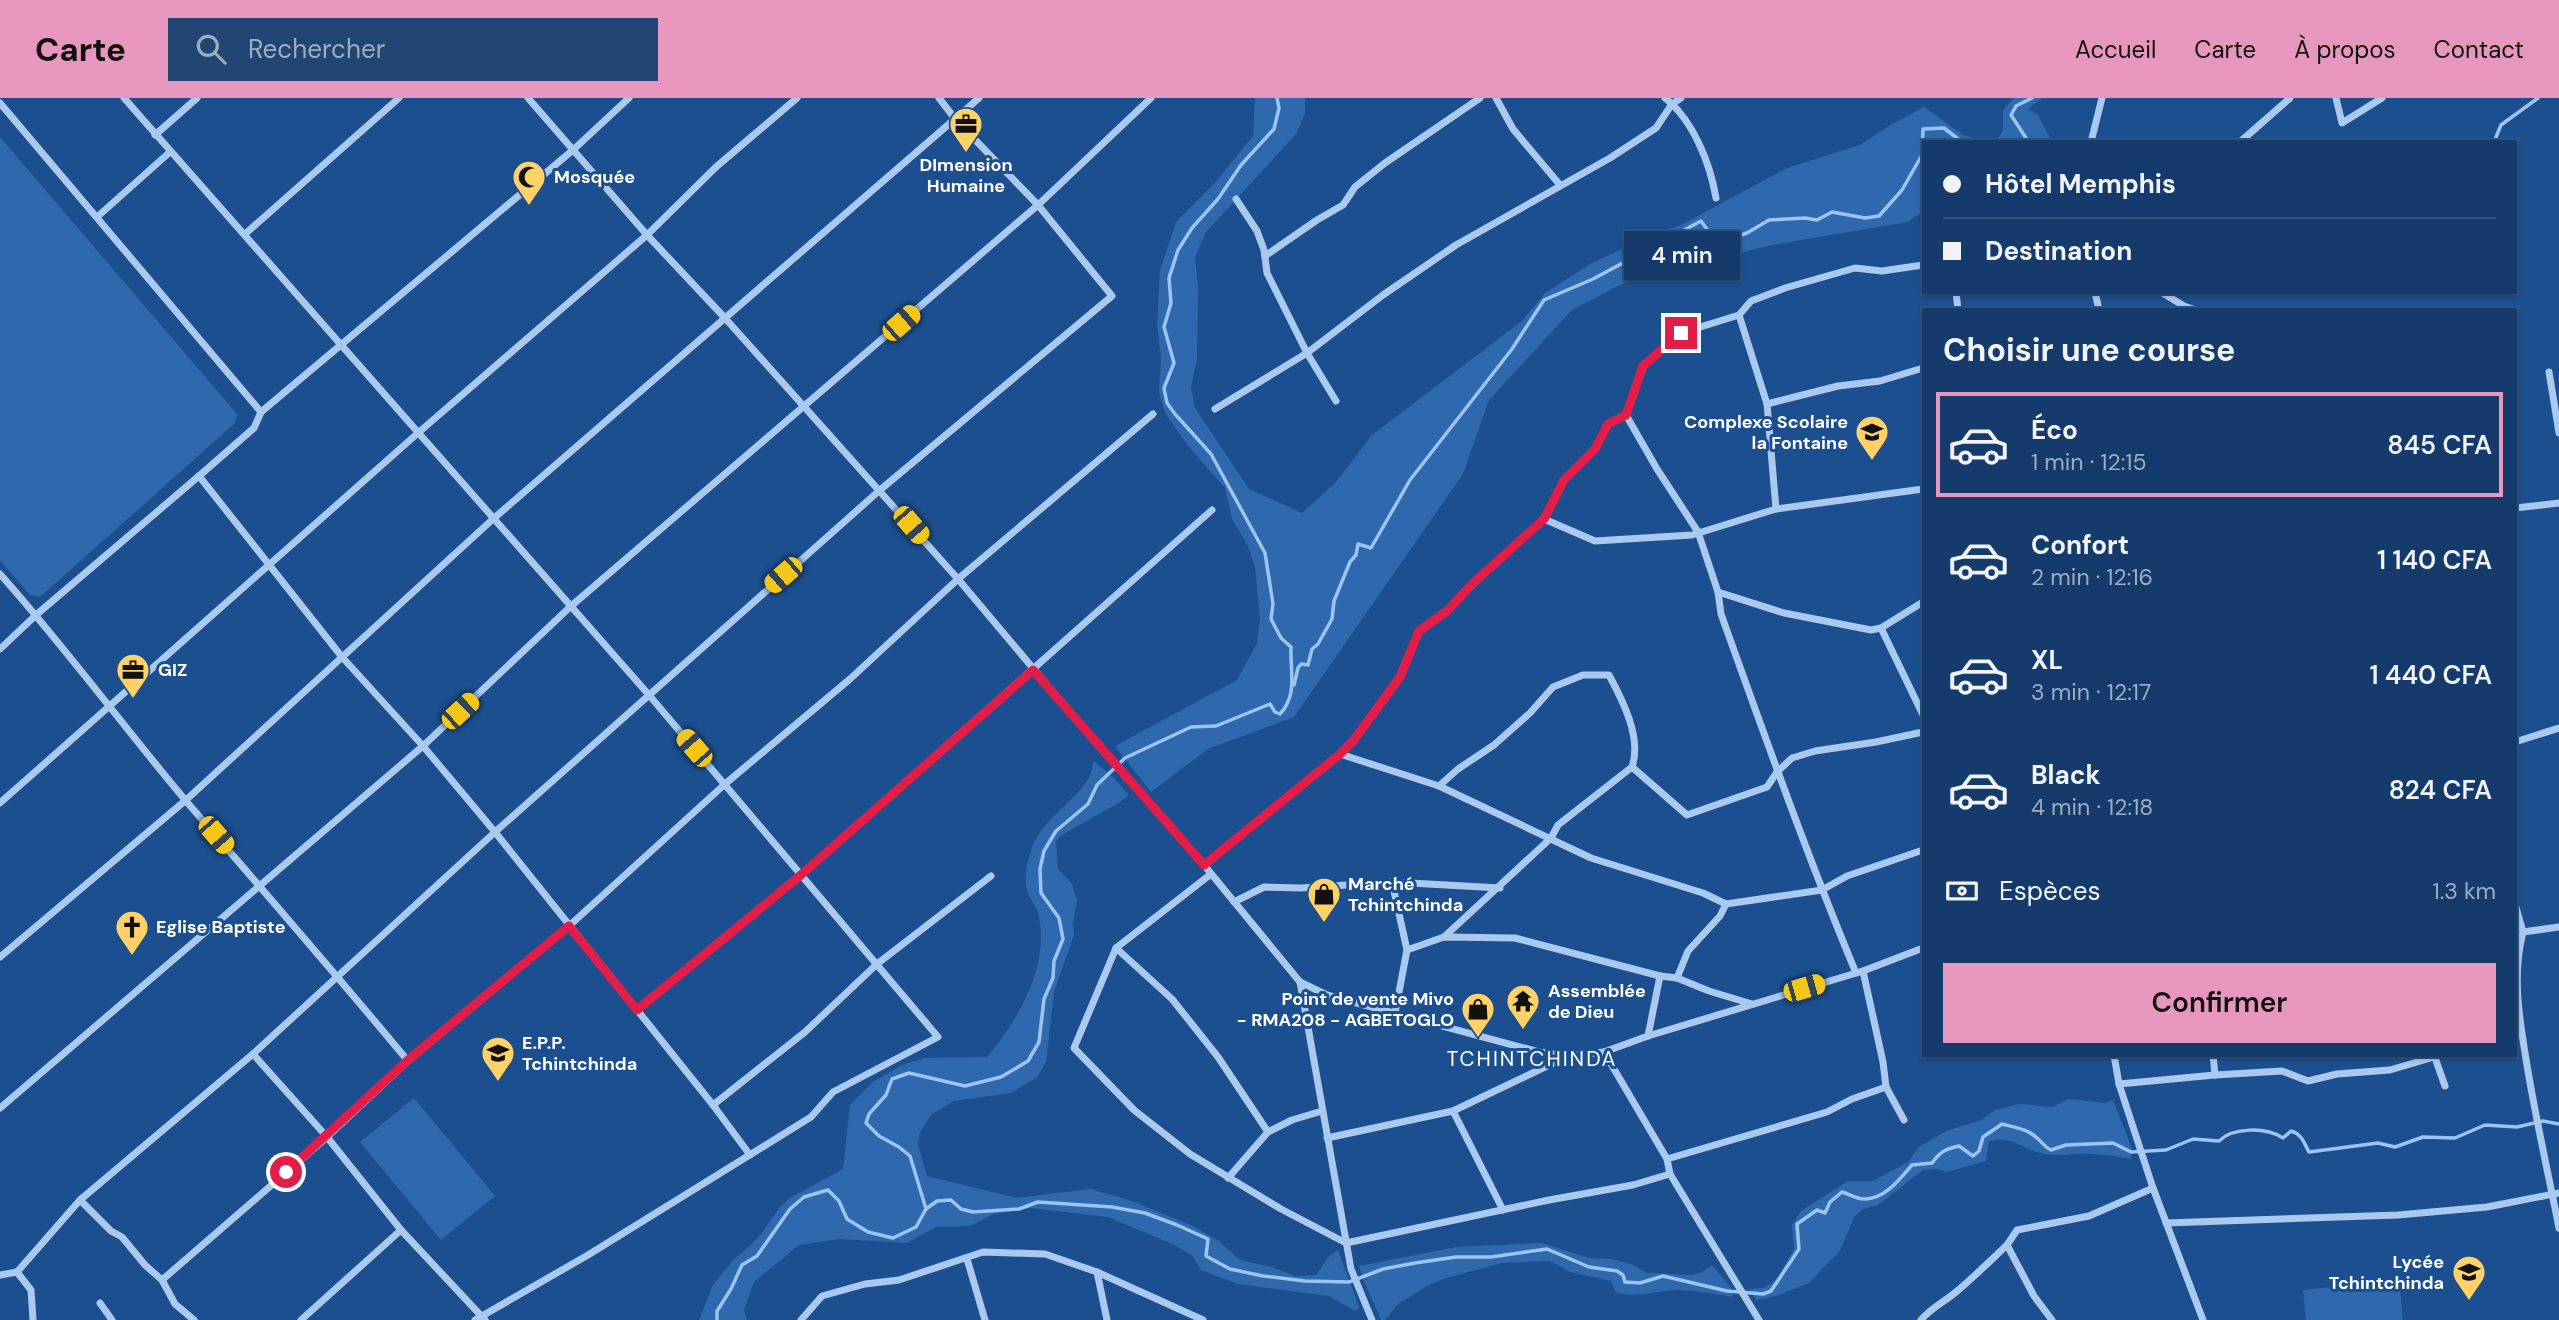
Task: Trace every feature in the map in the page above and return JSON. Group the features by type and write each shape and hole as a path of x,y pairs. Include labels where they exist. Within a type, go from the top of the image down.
{"street":[{"path":"124,98 649,695 938,1037 833,1092 811,1117 588,1255 480,1318 401,1230 327,1137 253,1055"},
{"path":"155,135 197,98"},
{"path":"245,234 399,98"},
{"path":"528,98 647,235 724,317 958,579 1101,750 1204,865 1300,982 1327,995 1539,1052 1567,1056 1604,1052 1648,1036 1860,972 1922,948"},
{"path":"0,649 254,428 261,412 573,150 629,98"},
{"path":"0,803 108,705 647,235 716,167 797,98"},
{"path":"0,1275 17,1272 80,1200 253,1055 495,832 880,490 1112,296 1038,205 956,120 939,98"},
{"path":"0,957 186,800 494,519 979,98"},
{"path":"0,1108 423,746 570,607 1038,205 1151,98"},
{"path":"1265,256 1343,205 1355,187 1385,163 1480,98"},
{"path":"1496,98 1513,130 1560,186"},
{"path":"1665,98 1693,131 1713,178 1716,198"},
{"path":"1215,409 1307,353 1383,295 1456,245 1610,158 1656,128 1672,104 1681,98"},
{"path":"2092,140 2102,98"},
{"path":"2242,140 2290,98"},
{"path":"2336,98 2342,123 2382,98"},
{"path":"0,103 261,412"},
{"path":"97,217 170,152"},
{"path":"1236,199 1257,231 1267,273 1307,353 1336,401"},
{"path":"1204,865 1353,741 1400,677 1419,631 1447,611 1472,584 1544,519 1564,480 1595,449 1608,424 1626,415 1643,366 1681,333 1738,314 1751,301 1855,268 1882,271 1922,265"},
{"path":"2164,294 2190,308"},
{"path":"1738,314 1768,404 1776,509"},
{"path":"1768,404 1838,386 1880,381 1922,368"},
{"path":"2549,372 2559,433"},
{"path":"162,1280 327,1137 408,1060 569,926 724,784 850,679 958,579 1153,414"},
{"path":"1626,415 1698,532 1718,592 1721,614 1777,772 1822,890 1860,972 1883,1062 1885,1087 1904,1120"},
{"path":"199,476 342,657 423,746 495,832 750,1155"},
{"path":"1544,519 1595,541 1692,535 1776,509 1922,489"},
{"path":"2517,508 2559,503"},
{"path":"637,1010 802,874 1212,510"},
{"path":"0,574 186,800 408,1060"},
{"path":"1718,592 1784,613 1871,630 1881,628 1922,603"},
{"path":"1881,628 1922,713"},
{"path":"1439,786 1458,769 1494,745 1530,713 1553,687 1583,675 1609,676 1624,704 1631,731 1636,755 1632,767 1558,825 1551,838 1444,937"},
{"path":"2517,741 2559,728"},
{"path":"1632,767 1687,815 1767,787 1777,772 1792,758 1815,751 1922,732"},
{"path":"1340,754 1439,786 1591,858 1692,889 1726,904 1822,890 1847,876 1922,850"},
{"path":"1211,874 1116,948 1074,1048 1133,1110 1190,1154 1346,1243 1633,1185 1670,1174"},
{"path":"713,1105 805,1032 877,964 991,876"},
{"path":"1234,902 1264,887 1301,888 1392,882 1500,888"},
{"path":"1392,882 1407,950 1395,1013"},
{"path":"1677,978 1688,951 1720,916 1726,904"},
{"path":"2517,911 2523,932 2517,957 2518,1011 2535,1115 2556,1195 2559,1228"},
{"path":"2523,932 2559,927"},
{"path":"1407,950 1444,937 1515,938 1660,976 1677,978 1709,992 1752,1004"},
{"path":"1116,948 1172,999 1218,1057 1268,1132"},
{"path":"1648,1036 1660,976"},
{"path":"1300,982 1351,1269 1372,1320"},
{"path":"1604,1052 1667,1159 1670,1174 1759,1320"},
{"path":"1327,1138 1453,1111 1567,1056"},
{"path":"2114,1057 2119,1084 2152,1188 2203,1320"},
{"path":"2213,1057 2215,1074"},
{"path":"2119,1084 2215,1074 2282,1071 2308,1081 2337,1074 2390,1070 2428,1057"},
{"path":"2434,1057 2445,1086"},
{"path":"1667,1159 1827,1112 1885,1087"},
{"path":"1228,1178 1268,1132 1292,1120 1322,1111"},
{"path":"1453,1111 1503,1210"},
{"path":"1921,1320 1929,1310 1974,1278 2007,1245 2017,1230 2090,1216 2152,1188"},
{"path":"2166,1223 2398,1215 2487,1207 2556,1195"},
{"path":"80,1200 111,1231 122,1237 145,1265 162,1280 175,1304 194,1320"},
{"path":"302,1320 401,1230"},
{"path":"2007,1245 2034,1296 2052,1320"},
{"path":"801,1320 822,1296 865,1284 899,1280 983,1252 1045,1254 1097,1272 1203,1320"},
{"path":"967,1259 985,1320"},
{"path":"17,1272 31,1290 33,1320"},
{"path":"1097,1272 1107,1320"},
{"path":"100,1303 112,1320"}],"shaded area":[{"path":"1255,98 1305,98 1305,114 1296,134 1206,232 1195,257 1198,287 1197,359 1191,387 1195,408 1249,489 1302,513 1336,482 1372,435 1522,321 1545,293 1592,263 1654,234 1681,225 1787,168 1860,145 1924,107 1963,135 1982,140 1922,140 1922,212 1908,222 1772,245 1672,270 1622,284 1572,310 1489,400 1463,474 1294,717 1208,749 1151,792 1115,746 1237,680 1257,643 1260,618 1255,567 1248,546 1232,519 1225,488 1189,447 1165,413 1159,392 1161,357 1157,325 1160,270 1176,222 1213,185 1253,136"},
{"path":"2014,98 2042,98 2028,109 2038,115 2051,140 1996,140 2003,131 2003,110"},
{"path":"0,137 237,414 235,423 40,597 30,595 0,560"},
{"path":"1094,761 1129,795 1056,841 1058,869 1072,884 1077,901 1073,922 1074,935 1054,992 1046,1062 1037,1077 1011,1093 954,1101 932,1114 920,1132 918,1145 927,1176 1017,1198 1090,1189 1129,1200 1193,1226 1219,1241 1240,1260 1272,1267 1295,1276 1316,1275 1329,1256 1338,1250 1359,1307 1355,1311 1329,1296 1238,1284 1201,1270 1192,1255 1172,1244 1108,1217 1031,1208 994,1214 970,1226 936,1227 907,1243 840,1239 799,1245 754,1282 744,1310 747,1320 699,1320 713,1285 735,1258 762,1233 780,1207 790,1198 843,1169 850,1105 873,1082 902,1065 925,1058 987,1057 999,1043 1020,1010 1035,973 1039,954 1041,936 1038,913 1026,883 1031,851 1048,822 1087,781"},
{"path":"414,1098 495,1196 441,1240 360,1142"},
{"path":"2069,1099 2105,1103 2113,1100 2132,1149 2131,1159 2097,1154 2051,1155 2008,1141 1989,1141 1986,1161 1946,1172 1937,1169 1923,1170 1878,1205 1863,1209 1854,1217 1840,1251 1809,1283 1776,1296 1756,1300 1749,1289 1764,1288 1777,1279 1794,1249 1792,1225 1801,1211 1848,1181 1873,1181 1908,1162 1919,1147 1946,1131 1982,1120 1995,1110 2020,1104 2052,1107"},
{"path":"1542,1243 1589,1258 1612,1259 1631,1264 1647,1273 1691,1275 1701,1273 1712,1265 1731,1288 1733,1297 1677,1290 1640,1295 1616,1293 1611,1281 1570,1272 1550,1261 1502,1263 1427,1286 1398,1304 1385,1320 1381,1320 1359,1266 1456,1247"},
{"path":"2399,1280 2403,1320 2306,1320 2303,1290"}],"waterway":[{"path":"717,1320 717,1311 742,1265 757,1256 790,1209 804,1197 828,1190 839,1201 847,1219 868,1232 893,1238 916,1227 926,1209 910,1156 879,1136 866,1123 869,1114 886,1095 892,1079 909,1073 965,1086 1001,1077 1028,1061 1039,1042 1044,999 1053,978 1054,961 1063,939 1059,918 1041,893 1040,869 1044,851 1056,831 1088,804 1097,785 1125,758 1191,727 1216,726 1270,704 1275,712 1280,714 1286,707 1292,683 1291,647 1281,638 1271,619 1273,604 1265,553 1211,454 1167,403 1164,388 1174,363 1164,327 1171,303 1169,278 1178,250 1241,165 1274,129 1279,108 1277,98"},
{"path":"2024,140 2026,138 2011,115 2016,106 2032,98"},
{"path":"2495,140 2501,125 2538,98"},
{"path":"1923,140 1923,129 1944,128 1959,140"},
{"path":"1294,685 1298,668 1301,664 1308,665 1312,649 1318,644 1332,619 1334,601 1350,562 1356,555 1358,544 1371,548 1410,480 1512,349 1544,300 1593,279 1701,221 1717,243 1747,233 1769,220 1817,220 1832,212 1865,218 1879,216 1902,190 1922,155"},
{"path":"926,1209 937,1201 951,1200 961,1209 973,1212 1019,1209 1038,1202 1112,1207 1145,1213 1208,1239 1206,1256 1230,1269 1305,1281 1349,1282 1383,1269 1415,1263 1547,1249 1589,1267 1617,1271 1623,1275 1625,1282 1640,1283 1663,1276 1727,1291 1763,1294 1771,1291 1799,1249 1797,1224 1817,1210 1825,1213 1830,1202 1842,1192 1862,1199 1879,1196 1892,1187 1912,1165 1932,1163 1950,1148 1959,1146 1973,1156 1979,1151 1983,1137 2002,1124 2029,1132 2051,1150 2066,1145 2113,1143 2131,1152 2166,1150 2193,1139 2219,1141 2233,1133 2250,1130 2268,1132 2283,1138 2291,1131 2295,1132 2309,1152 2378,1143 2395,1147 2423,1137 2455,1138 2485,1125 2517,1127 2543,1121 2559,1124"}],"place":[{"name":"DImension Humaine","path":"966,154"},
{"name":"Mosquée","path":"529,207"},
{"name":"Complexe Scolaire la Fontaine","path":"1872,462"},
{"name":"GIZ","path":"133,700"},
{"name":"Marché Tchintchinda","path":"1324,924"},
{"name":"Eglise Baptiste","path":"132,957"},
{"name":"Assemblée de Dieu","path":"1523,1031"},
{"name":"Point de vente Mivo - RMA208 - AGBETOGLO","path":"1478,1039"},
{"name":"E.P.P. Tchintchinda","path":"498,1083"},
{"name":"Lycée Tchintchinda","path":"2469,1302"}],"district":[{"name":"TCHINTCHINDA","path":"1532,1059"}],"route":[{"path":"286,1172 408,1060 569,926 637,1010 802,874 1033,670 1204,865 1353,741 1400,677 1419,631 1447,611 1472,584 1544,519 1564,480 1595,449 1608,424 1626,415 1643,366 1681,333"}]}
